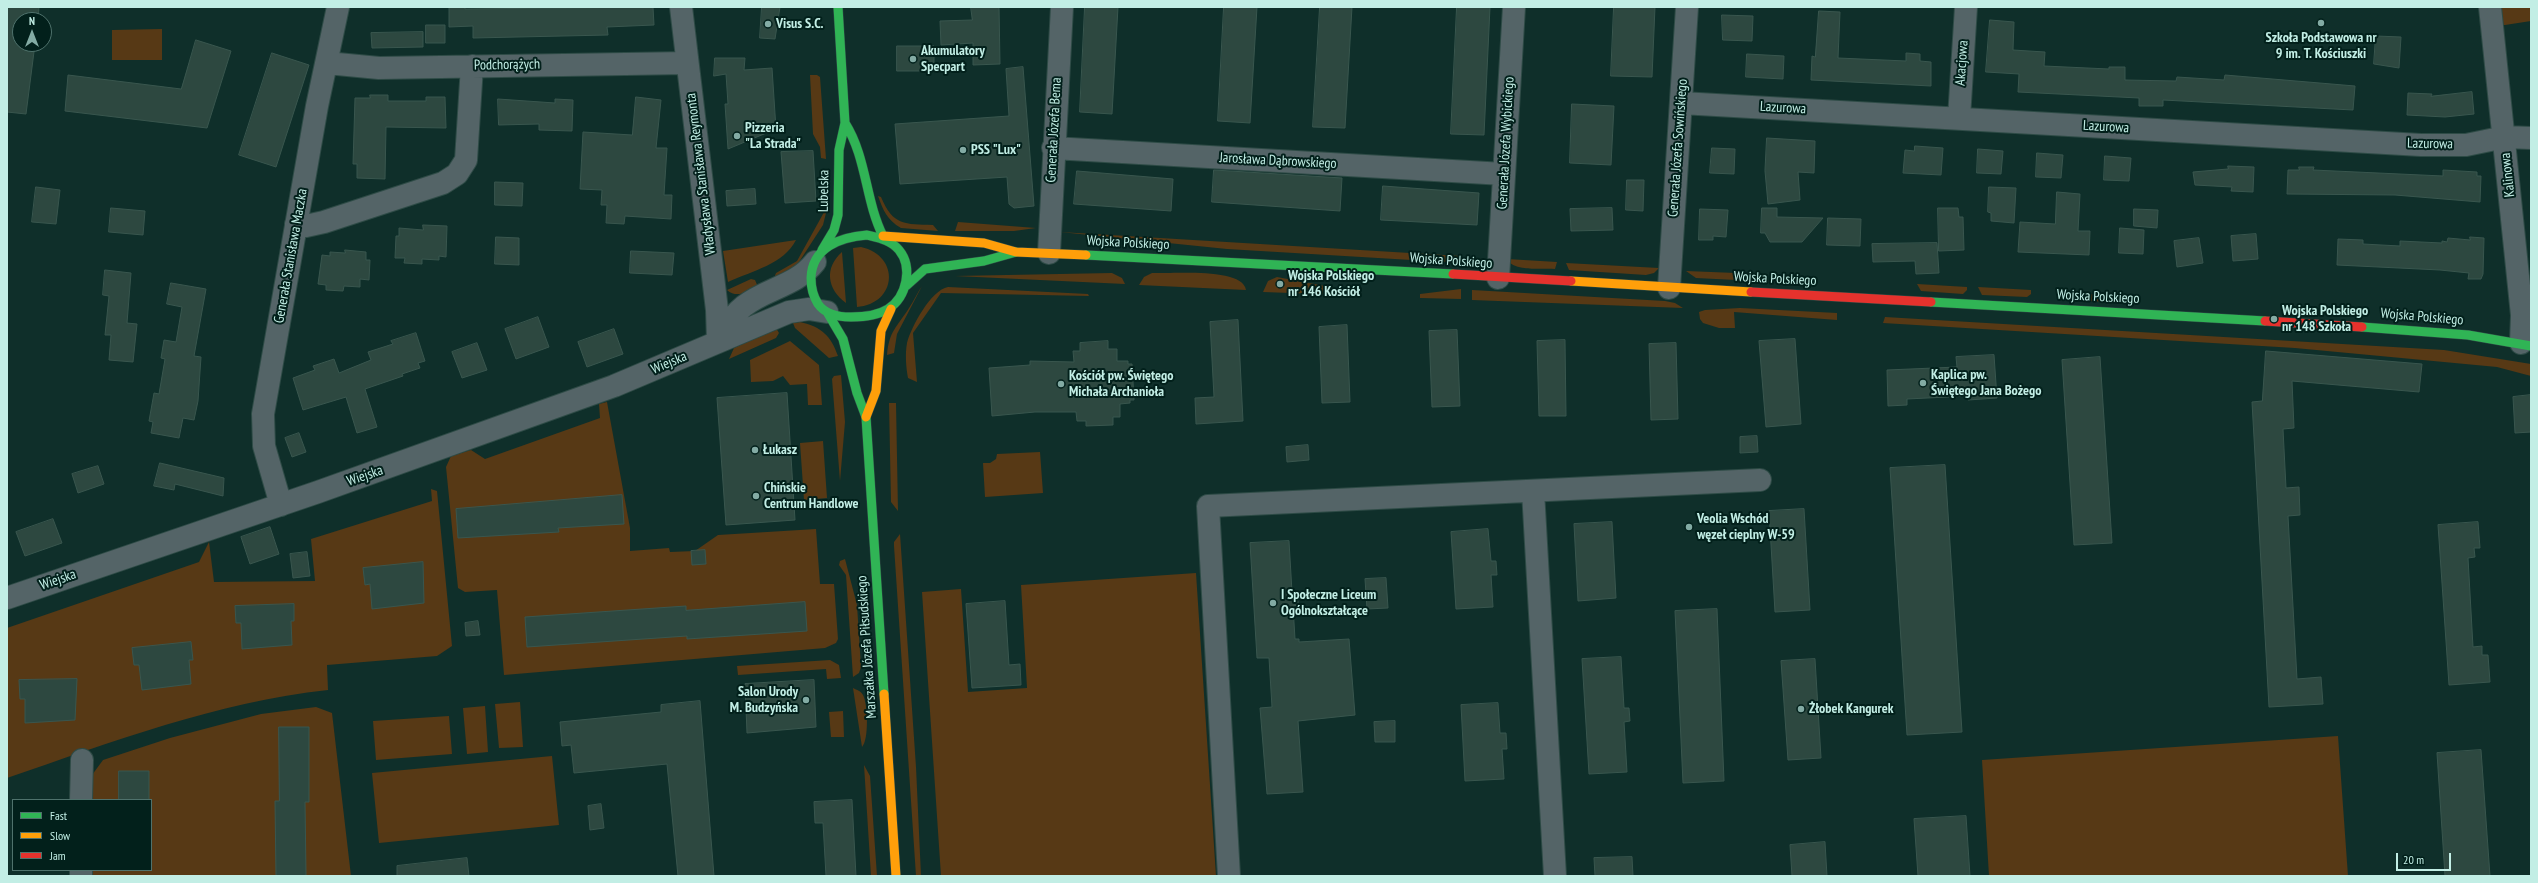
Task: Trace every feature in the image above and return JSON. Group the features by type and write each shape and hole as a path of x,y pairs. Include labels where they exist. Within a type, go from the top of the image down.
{"street":[{"name":"Generała Stanisława Maczka","path":"281,504 266,458 262,424 296,224 338,7"},
{"name":"Władysława Stanisława Reymonta","path":"681,7 717,310 718,341"},
{"name":"Lubelska","path":"816,259 834,230 838,215 838,150 845,123 838,7"},
{"name":"Generała Józefa Bema","path":"1049,253 1053,148 1062,7"},
{"name":"Generała Józefa Wybickiego","path":"1498,278 1514,7"},
{"name":"Generała Józefa Sowińskiego","path":"1669,288 1687,7"},
{"name":"Akacjowa","path":"1959,118 1966,7"},
{"name":"Kalinowa","path":"2490,7 2526,345"},
{"name":"Podchorążych","path":"327,63 379,68 688,63"},
{"path":"296,224 306,226 324,222 443,183 457,174 466,160 472,66"},
{"name":"Lazurowa","path":"1681,103 2421,145 2466,145 2505,137 2531,138"},
{"name":"Lubelska","path":"845,123 859,146 870,213 882,236"},
{"name":"Jarosława Dąbrowskiego","path":"1053,148 1504,174"},
{"path":"718,341 732,319 745,305 795,280 816,259 834,243 846,237 882,236 893,243 904,261 907,273 906,286 900,299 891,309 872,316 859,318 827,312 819,304 813,290 811,276 816,259"},
{"name":"Wojska Polskiego","path":"882,236 917,240 984,243 1016,252 2408,330 2468,335 2526,345"},
{"name":"Wojska Polskiego","path":"906,286 925,269 984,261 1016,252"},
{"name":"Wiejska","path":"7,598 281,504 614,386 789,312 809,309 827,312"},
{"name":"Marszałka Józefa Piłsudskiego","path":"866,417 877,389 877,344 879,331 891,309"},
{"name":"Marszałka Józefa Piłsudskiego","path":"827,312 838,325 844,340 856,392 866,417 896,876"},
{"path":"1229,876 1208,506 1760,480"},
{"path":"1533,491 1555,876"},
{"path":"81,799 82,760"}],"shaded area":[{"path":"2490,7 2531,7 2531,21 2492,27"},
{"path":"162,29 162,60 112,60 112,30"},
{"path":"810,75 817,75 820,77 826,159 821,158 820,147 813,134"},
{"path":"878,196 881,197 890,213 901,222 933,225 938,231 901,228 892,222 886,214"},
{"path":"828,205 823,225 799,262 794,268 774,278 776,273 797,261"},
{"path":"958,222 1036,228 1014,231 955,231"},
{"path":"1060,232 1460,256 1462,263 1227,249"},
{"path":"796,240 791,248 776,261 728,282 723,251"},
{"path":"861,247 874,252 883,260 888,269 889,279 886,289 880,298 870,304 857,307 853,248"},
{"path":"842,252 846,303 835,291 830,278 832,265"},
{"path":"1507,259 1557,262 1555,269 1521,268 1510,263"},
{"path":"1566,263 1659,268 1654,273 1646,275 1569,270"},
{"path":"1686,271 1761,274 1756,281 1696,278"},
{"path":"1112,273 1122,278 1125,284 955,276"},
{"path":"1152,273 1205,273 1220,275 1233,278 1242,283 1246,290 1139,285 1144,277"},
{"path":"1277,277 1346,290 1346,295 1263,292 1268,281"},
{"path":"751,279 755,280 758,287 739,294 731,293 727,290"},
{"path":"1917,284 1967,287 1967,290 1963,294 1921,291"},
{"path":"922,286 897,334 894,353 887,355 890,340 897,325"},
{"path":"948,287 1088,294 1089,296 941,293 913,333 917,382 908,378 906,352 909,336 917,319 929,302 935,295"},
{"path":"1978,287 2031,290 2031,294 2027,297 1982,295"},
{"path":"1461,289 1461,299 1420,298 1420,294"},
{"path":"1472,290 1665,301 1675,303 1683,308 1472,300"},
{"path":"2087,294 2139,297 2139,300 2134,303 2090,301"},
{"path":"1740,308 1837,313 1837,320 1734,312 1735,328 1719,328 1703,323 1700,319 1699,312 1705,310"},
{"path":"1885,317 2444,350 2531,364 2531,376 2497,367 2295,348 1883,323"},
{"path":"800,322 808,324 825,333 838,356 829,358 795,328 793,323"},
{"path":"776,328 779,333 776,338 729,359 734,348"},
{"path":"790,341 819,365 822,405 808,405 807,384 790,385 783,376 773,381 751,382 750,360"},
{"path":"841,375 845,422 840,481 832,379 834,376"},
{"path":"607,402 630,528 630,551 669,548 670,552 695,551 718,535 816,529 820,584 834,584 838,639 836,643 825,648 504,675 497,590 465,592 458,588 446,467 451,456 471,450 485,459 600,418 599,404"},
{"path":"889,403 896,403 898,511 891,502"},
{"path":"823,441 827,498 804,500 800,443"},
{"path":"1040,452 1043,493 985,497 983,463 990,463 996,459 997,454"},
{"path":"431,489 437,491 452,646 437,656 327,665 328,690 246,704 205,714 165,725 7,778 7,628 199,562 209,542 214,582 315,581 311,539 432,501"},
{"path":"900,534 916,767 921,876 916,876 894,546 894,542"},
{"path":"845,559 857,605 861,667 859,673 853,677 846,575 839,565 840,561"},
{"path":"1196,573 1216,876 941,876 922,592 961,589 968,692 1027,688 1021,585"},
{"path":"830,660 839,665 841,678 827,679 826,669 738,675 737,666"},
{"path":"853,688 862,694 866,706 867,730 862,747"},
{"path":"520,702 523,747 499,748 495,704"},
{"path":"485,706 488,752 467,754 463,708"},
{"path":"316,707 332,713 351,876 89,876 89,871 152,871 152,799 90,799 92,775 103,760 170,738 261,714"},
{"path":"843,711 844,737 831,737 829,712"},
{"path":"449,716 452,754 376,760 373,721"},
{"path":"2338,736 2348,876 1989,876 1982,760"},
{"path":"552,756 559,825 379,843 372,773"},
{"path":"864,765 870,776 877,876 871,876"}],"building":[{"path":"7,7 39,7 39,12 12,12 12,52 34,52 26,114 7,112"},
{"path":"465,7 465,9 653,7 654,25 607,27 608,35 473,38 473,26 449,27 449,8"},
{"path":"762,7 780,7 775,39 760,38"},
{"path":"971,7 999,7 1000,64 973,65 973,43 941,45 940,21 972,20"},
{"path":"1085,7 1118,7 1112,114 1080,112"},
{"path":"1224,7 1257,7 1250,123 1218,121"},
{"path":"1320,7 1352,7 1345,128 1313,127"},
{"path":"1457,7 1490,7 1484,135 1451,134"},
{"path":"1614,7 1655,7 1652,77 1611,76"},
{"path":"1819,11 1840,12 1838,58 1906,61 1906,53 1920,54 1920,61 1931,62 1931,86 1811,80 1812,56 1815,57"},
{"path":"1722,15 1753,16 1752,41 1723,40"},
{"path":"1990,20 2014,22 2013,50 2045,52 2044,66 2109,69 2109,67 2125,67 2125,80 2176,81 2177,77 2224,80 2225,75 2355,86 2353,110 2163,100 2163,106 2139,106 2139,98 2018,92 2019,74 1986,72"},
{"path":"426,25 445,25 445,43 426,43"},
{"path":"423,32 423,47 372,48 371,33"},
{"path":"2376,36 2401,37 2399,68 2374,64"},
{"path":"196,40 231,51 207,128 65,111 68,75 181,89"},
{"path":"897,46 934,46 934,71 897,71"},
{"path":"272,53 309,65 276,167 239,155"},
{"path":"1747,54 1784,56 1783,79 1746,77"},
{"path":"715,58 745,58 744,70 772,68 776,129 728,149 725,104 728,104 726,74 714,76"},
{"name":"PSS \"Lux\"","path":"1023,67 1034,206 1014,208 1009,204 1007,177 900,184 895,124 1009,116 1006,69"},
{"path":"2472,92 2474,114 2445,117 2407,115 2408,93 2432,94 2431,96"},
{"path":"370,95 388,95 388,101 426,101 426,97 445,97 446,128 386,127 385,179 357,178 357,164 353,164 355,98 370,98"},
{"path":"636,97 661,100 656,148 667,148 664,195 672,195 671,219 625,216 624,224 606,223 607,205 601,205 602,190 580,189 583,132 632,135"},
{"path":"498,99 555,103 555,99 573,100 572,131 539,130 539,124 499,125"},
{"path":"1572,104 1614,106 1611,165 1570,163"},
{"path":"1767,138 1815,141 1814,173 1798,172 1800,200 1768,204 1765,171"},
{"path":"1915,146 1943,148 1941,175 1903,173 1905,150 1914,151"},
{"path":"1712,148 1735,149 1734,174 1710,173"},
{"path":"1978,149 2003,151 2001,174 1977,173"},
{"path":"813,151 816,201 785,203 781,152"},
{"path":"2037,153 2063,155 2061,178 2036,177"},
{"path":"2105,156 2131,158 2129,181 2104,180"},
{"path":"2228,166 2254,167 2253,192 2231,191 2232,187 2195,185 2193,172 2228,169"},
{"path":"2299,167 2314,167 2313,170 2443,176 2443,170 2477,172 2477,176 2481,176 2480,202 2395,195 2287,194 2288,170 2299,170"},
{"path":"1214,170 1342,178 1340,211 1212,202"},
{"path":"1077,171 1173,179 1171,211 1074,204"},
{"path":"1627,180 1644,180 1643,211 1626,210"},
{"path":"495,182 523,183 522,206 495,205"},
{"path":"1383,186 1479,193 1477,225 1381,220"},
{"path":"36,187 60,190 56,224 32,222"},
{"path":"1989,187 2016,188 2014,223 1991,221 1991,213 1988,212"},
{"path":"755,189 756,204 727,206 726,191"},
{"path":"2057,192 2080,194 2078,231 2090,231 2089,255 2018,252 2020,222 2055,224"},
{"path":"111,208 145,211 143,235 109,232"},
{"path":"1612,208 1613,230 1571,231 1570,209"},
{"path":"1762,208 1777,208 1777,217 1823,218 1802,242 1770,242 1765,233 1761,233"},
{"path":"1938,208 1958,208 1959,217 1963,217 1964,250 1939,251"},
{"path":"1700,209 1728,210 1726,237 1713,236 1713,240 1699,240"},
{"path":"2134,209 2158,210 2157,228 2134,226"},
{"path":"1828,218 1861,219 1860,246 1827,245"},
{"path":"423,225 447,226 446,257 439,256 439,260 422,259 422,264 404,263 405,258 395,258 396,236 399,236 399,228 423,230"},
{"path":"2120,228 2144,230 2143,254 2119,253"},
{"path":"2256,234 2258,259 2233,261 2231,236"},
{"path":"496,237 519,238 519,265 495,264"},
{"path":"2470,237 2484,238 2483,274 2481,279 2468,279 2469,273 2440,270 2337,265 2338,239 2363,240 2363,244 2400,246 2400,241 2442,243 2442,241 2447,242 2448,238 2470,240"},
{"path":"2199,238 2203,263 2177,267 2174,241"},
{"path":"1937,243 1939,273 1916,274 1915,261 1873,262 1872,244"},
{"path":"345,250 366,252 366,260 370,260 369,280 360,279 360,287 344,286 343,291 326,290 326,285 318,284 322,255 330,256 330,252 345,253"},
{"path":"631,251 674,253 672,275 630,273"},
{"path":"105,270 131,273 127,323 137,324 133,362 109,360 111,335 105,335 109,296 103,295"},
{"path":"171,283 206,289 194,356 201,357 198,401 194,420 183,418 179,438 151,433 153,422 149,421 154,393 159,394 165,359 161,358 164,340 176,342 182,307 167,304"},
{"path":"538,317 549,347 516,359 505,329"},
{"path":"1238,320 1243,421 1196,424 1195,398 1214,397 1210,322"},
{"path":"1347,325 1350,402 1322,403 1319,327"},
{"path":"614,329 623,354 587,367 578,342"},
{"path":"1457,330 1460,406 1432,407 1429,331"},
{"path":"416,333 425,361 418,363 420,368 402,374 403,376 365,389 377,427 357,433 346,397 303,410 293,378 315,370 313,366 334,359 339,373 371,360 368,352 393,344 391,341"},
{"path":"1795,339 1801,424 1766,427 1759,341"},
{"path":"1565,340 1566,416 1539,416 1537,341"},
{"name":"Kościół pw. Świętego Michała Archanioła","path":"1108,341 1108,349 1117,349 1117,361 1128,361 1128,364 1132,364 1134,400 1130,400 1130,403 1120,404 1120,417 1113,417 1113,425 1086,426 1086,421 1077,421 1076,412 1035,412 992,416 989,368 1030,365 1030,361 1074,362 1073,351 1080,351 1080,343"},
{"path":"477,343 487,370 462,378 452,352"},
{"path":"1676,343 1678,419 1651,420 1649,344"},
{"path":"2266,351 2422,364 2419,392 2292,381 2294,428 2283,429 2286,488 2299,487 2300,515 2288,516 2297,679 2321,677 2323,704 2269,707 2252,402 2262,401"},
{"path":"1994,355 1997,398 1968,400 1968,396 1907,399 1907,405 1888,406 1887,370 1957,367 1956,357"},
{"path":"2100,357 2112,543 2074,545 2062,360"},
{"name":"Łukasz","path":"787,393 795,520 726,525 717,398"},
{"path":"2531,395 2531,432 2515,433 2513,397"},
{"path":"299,433 306,452 292,457 285,438"},
{"path":"1757,436 1758,452 1740,453 1740,437"},
{"path":"1308,445 1309,460 1287,462 1286,447"},
{"path":"160,463 224,478 223,496 175,484 174,490 154,486"},
{"path":"1945,465 1962,732 1907,735 1890,468"},
{"path":"98,466 104,484 78,493 72,474"},
{"path":"622,495 624,524 558,528 559,532 458,538 456,509"},
{"path":"1804,509 1810,610 1775,612 1769,511"},
{"path":"53,519 62,543 25,556 16,532"},
{"path":"1612,522 1616,598 1578,601 1574,524"},
{"path":"2478,522 2480,548 2474,548 2475,557 2468,558 2473,647 2482,646 2482,655 2488,655 2490,682 2449,685 2438,525"},
{"path":"270,527 279,554 250,564 241,537"},
{"path":"1488,529 1491,561 1496,561 1497,575 1491,575 1493,607 1456,609 1451,532"},
{"path":"1289,541 1292,592 1298,591 1298,605 1293,606 1295,639 1299,639 1299,642 1349,639 1355,715 1298,721 1303,792 1267,794 1260,708 1272,707 1269,658 1257,658 1250,543"},
{"path":"705,550 706,564 692,565 691,551"},
{"path":"307,552 310,576 293,578 290,554"},
{"path":"423,562 424,603 372,609 370,584 365,585 363,568"},
{"path":"1386,578 1388,608 1367,609 1365,579"},
{"path":"1005,601 1009,665 1020,664 1021,685 972,688 966,604"},
{"path":"805,602 807,631 687,639 687,636 527,647 525,617 686,606 686,610"},
{"path":"294,604 294,621 291,621 292,645 242,649 241,623 236,623 235,606"},
{"path":"1717,609 1724,781 1683,783 1675,611"},
{"path":"478,621 480,635 466,636 465,623"},
{"path":"191,642 193,660 189,660 191,684 142,690 139,665 134,665 132,648"},
{"path":"1621,657 1624,708 1629,708 1630,721 1624,722 1627,772 1589,774 1582,659"},
{"name":"Żłobek Kangurek","path":"1815,659 1821,758 1788,760 1781,661"},
{"path":"77,679 75,720 25,723 25,699 20,699 19,680"},
{"path":"814,680 816,727 747,733 745,684"},
{"path":"700,701 714,876 678,876 667,764 574,773 571,745 562,746 560,722 661,712 661,705"},
{"path":"1498,703 1500,733 1506,733 1507,749 1502,749 1504,779 1465,781 1461,705"},
{"path":"1395,721 1395,742 1375,742 1374,722"},
{"path":"279,727 309,727 309,802 305,802 306,875 302,876 276,876 275,801 279,801"},
{"path":"2481,750 2490,876 2445,876 2437,753"},
{"path":"119,771 149,771 149,799 119,799"},
{"path":"852,800 856,876 826,876 823,823 815,823 814,802"},
{"path":"601,804 604,828 590,830 588,806"},
{"path":"1966,816 1970,876 1918,876 1914,819"},
{"path":"1825,842 1827,876 1792,876 1790,845"},
{"path":"1632,857 1633,876 1595,876 1594,858"},
{"path":"467,858 469,876 397,876 397,866"}],"traffic: fast":[{"path":"822,250 834,230 838,215 839,150 845,123 838,7"},
{"path":"845,123 858,150 877,222 883,236"},
{"path":"867,235 889,242 899,250 906,265 907,273 904,290 895,304 875,315 846,317 828,313 818,304 812,288 811,278 813,267 817,258 822,251 838,241 867,235"},
{"path":"906,286 925,269 984,261 1016,252"},
{"path":"1086,255 1453,274"},
{"path":"1931,302 2265,321"},
{"path":"827,312 843,339 857,393 866,417 884,694"},
{"path":"2362,327 2468,335 2531,346"}],"traffic: slow":[{"path":"883,236 984,243 1016,252 1086,255"},
{"path":"1571,281 1751,292"},
{"path":"866,417 876,391 881,331 891,309"},
{"path":"884,694 896,876"}],"traffic: jam":[{"path":"1453,274 1571,281"},
{"path":"1751,292 1931,302"},
{"path":"2265,321 2362,327"}],"place":[{"name":"Szkoła Podstawowa nr 9 im. T. Kościuszki","path":"2321,23"},
{"name":"Visus S.C.","path":"768,24"},
{"name":"Akumulatory Specpart","path":"913,59"},
{"name":"Pizzeria \"La Strada\"","path":"737,136"},
{"name":"PSS \"Lux\"","path":"963,150"},
{"name":"Wojska Polskiego nr 146 Kościół","path":"1280,284"},
{"name":"Wojska Polskiego nr 148 Szkoła","path":"2274,319"},
{"name":"Kaplica pw. Świętego Jana Bożego","path":"1923,383"},
{"name":"Kościół pw. Świętego Michała Archanioła","path":"1061,384"},
{"name":"Łukasz","path":"755,450"},
{"name":"Chińskie Centrum Handlowe","path":"756,496"},
{"name":"Veolia Wschód węzeł cieplny W-59","path":"1689,527"},
{"name":"I Społeczne Liceum Ogólnokształcące","path":"1273,603"},
{"name":"Salon Urody M. Budzyńska","path":"806,700"},
{"name":"Żłobek Kangurek","path":"1801,709"}]}
